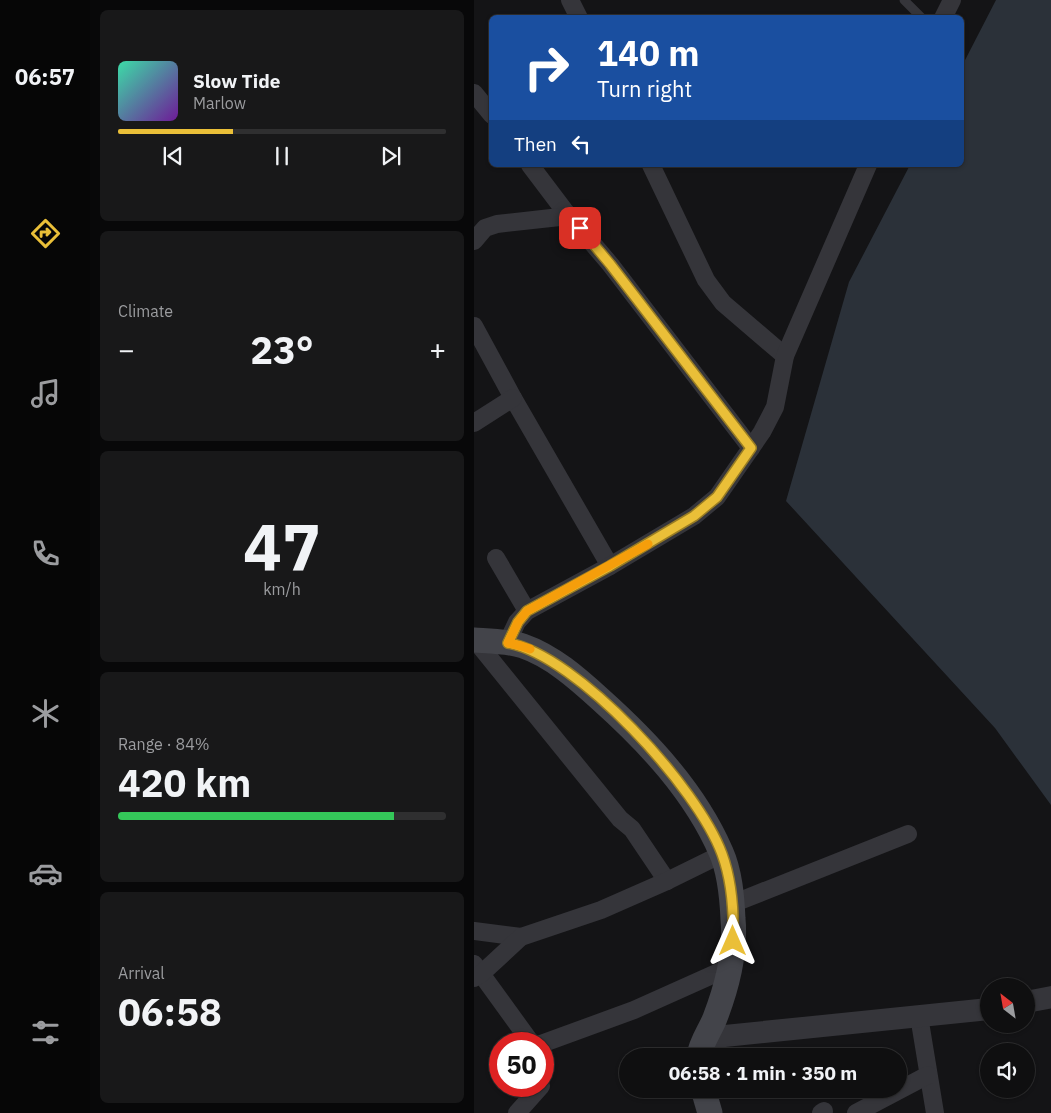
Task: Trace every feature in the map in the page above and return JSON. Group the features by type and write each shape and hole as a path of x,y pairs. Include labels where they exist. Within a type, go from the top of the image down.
{"main road":[{"path":"474,640 521,646 556,663 574,677 614,712 647,746 684,790 712,834 722,854 728,876 732,904 733,941 730,967 719,1008 702,1047"},
{"path":"706,1098 710,1113"}],"street":[{"path":"570,0 578,15"},
{"path":"944,15 952,0"},
{"path":"474,92 489,111"},
{"path":"532,167 569,216 610,264 751,448"},
{"path":"652,167 706,280 723,303 785,356"},
{"path":"508,643 518,622 527,611 610,566 694,516 717,497 762,432 775,407 785,356 867,167"},
{"path":"474,241 485,228 498,224 569,216"},
{"path":"474,326 513,398 610,566"},
{"path":"474,423 513,398"},
{"path":"496,558 527,611"},
{"path":"474,640 614,812 632,829 668,881"},
{"path":"732,904 908,834"},
{"path":"523,1032 476,972 521,937 601,910 668,881 722,854"},
{"path":"474,931 521,937"},
{"path":"554,1040 634,1010 730,967"},
{"path":"1035,1000 1051,997"},
{"path":"702,1047 919,1016 980,1010"},
{"path":"919,1016 935,1113"},
{"path":"856,1113 928,1075"},
{"path":"517,1113 531,1097"}],"lane":[{"path":"904,0 919,15"}],"shaded area":[{"path":"996,0 1051,0 1051,805 995,728 786,501 849,282 909,167 964,167 964,62"}],"slow traffic":[{"path":"530,649 508,643 518,622 527,611 648,544"}],"route":[{"path":"580,228 610,264 751,448 717,497 694,516 610,566 527,611 518,622 508,643 521,646 556,663 594,693 642,740 684,790 712,834 722,854 728,876 732,904 734,920 733,941"}]}
